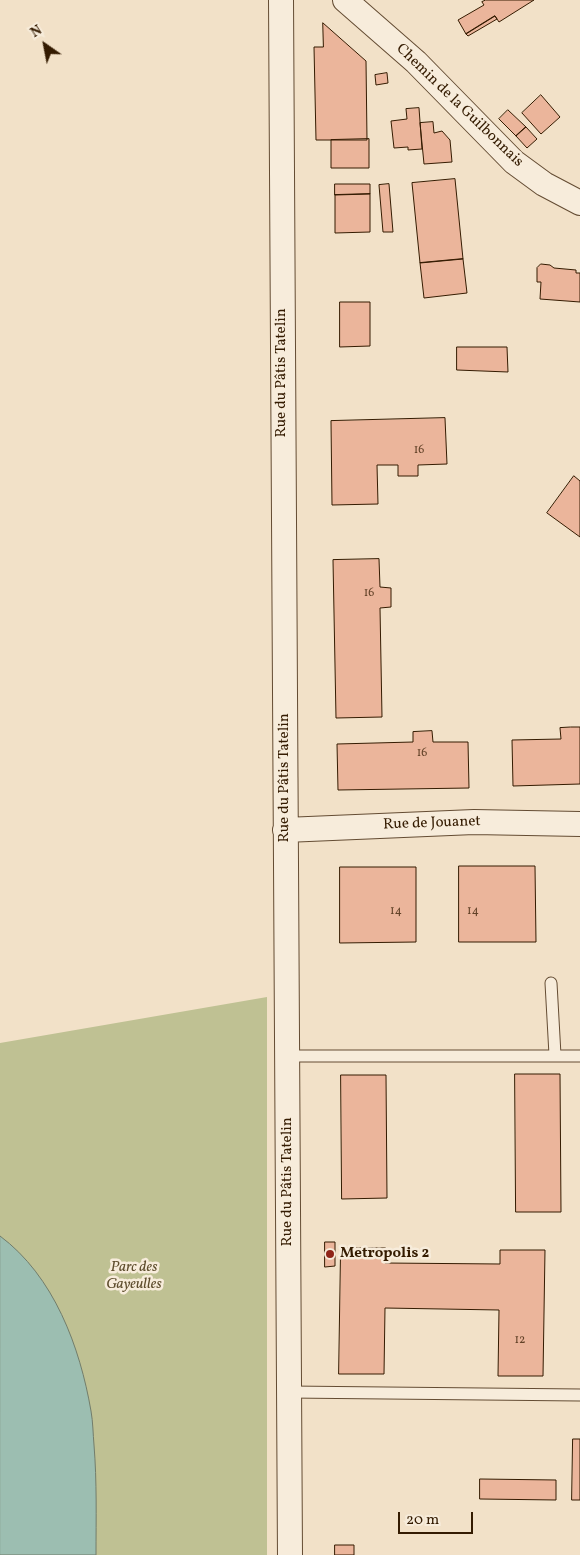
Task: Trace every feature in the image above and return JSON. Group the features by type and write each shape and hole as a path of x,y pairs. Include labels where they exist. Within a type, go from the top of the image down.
{"street":[{"name":"Rue du Pâtis Tatelin","path":"281,0 290,1555"},
{"name":"Chemin de la Guilbonnais","path":"345,0 416,62 514,162 544,184 580,203"},
{"name":"Rue de Jouanet","path":"285,830 474,822 580,824"}],"lane":[{"path":"551,983 555,1055"},
{"path":"288,1056 580,1056"},
{"path":"289,1392 580,1395"}],"green space":[{"name":"Parc des Gayeulles","path":"267,997 267,1555 0,1555 0,1043"}],"shaded area":[{"path":"0,1236 19,1252 50,1292 62,1314 80,1362 93,1424 96,1486 96,1555 0,1555"}],"building":[{"path":"486,0 534,0 499,22 495,16 466,34 458,20 484,5 482,2"},
{"path":"495,16 497,19 468,36 466,34"},
{"path":"323,23 366,61 367,140 316,140 314,47 323,47"},
{"path":"387,73 388,83 376,85 375,75"},
{"path":"541,95 560,117 541,134 522,113"},
{"path":"419,108 422,149 394,148 391,121 407,119 406,109"},
{"path":"508,110 526,127 516,136 499,119"},
{"path":"433,122 434,133 442,131 450,140 452,162 424,164 420,123"},
{"path":"526,127 537,139 527,148 516,136"},
{"path":"369,139 369,168 331,168 331,140"},
{"path":"455,179 463,259 420,263 412,183"},
{"path":"335,184 370,184 370,194 335,195"},
{"path":"389,184 393,232 383,232 379,185"},
{"path":"370,194 370,232 335,233 335,195"},
{"path":"463,259 467,293 424,298 420,263"},
{"path":"541,264 550,265 554,268 576,270 576,273 580,273 580,302 540,299 541,282 537,282 537,268"},
{"path":"340,302 370,302 370,346 340,347"},
{"path":"457,347 507,347 508,372 457,370"},
{"path":"445,418 447,464 418,465 418,476 398,476 398,465 377,465 378,504 332,505 331,421"},
{"path":"574,476 580,481 580,537 547,513"},
{"path":"379,559 380,587 391,588 391,607 380,608 382,717 336,718 333,560"},
{"path":"580,727 580,784 513,786 512,740 561,739 560,728"},
{"path":"432,731 433,742 468,742 469,788 338,790 337,744 413,742 413,732"},
{"path":"459,866 535,866 536,942 459,942"},
{"path":"340,867 416,867 416,942 340,943"},
{"path":"515,1074 560,1074 561,1212 516,1212"},
{"path":"341,1075 386,1075 387,1198 342,1199"},
{"name":"Metropolis 2","path":"325,1242 335,1242 335,1266 325,1267"},
{"path":"341,1248 386,1248 385,1263 500,1264 500,1250 545,1250 543,1376 498,1376 499,1310 385,1308 384,1374 339,1374"},
{"path":"573,1439 580,1439 580,1500 572,1500"},
{"path":"480,1479 556,1480 556,1500 480,1499"},
{"path":"335,1545 354,1545 354,1555 335,1555"}],"place":[{"name":"Metropolis 2","path":"330,1254"}]}
